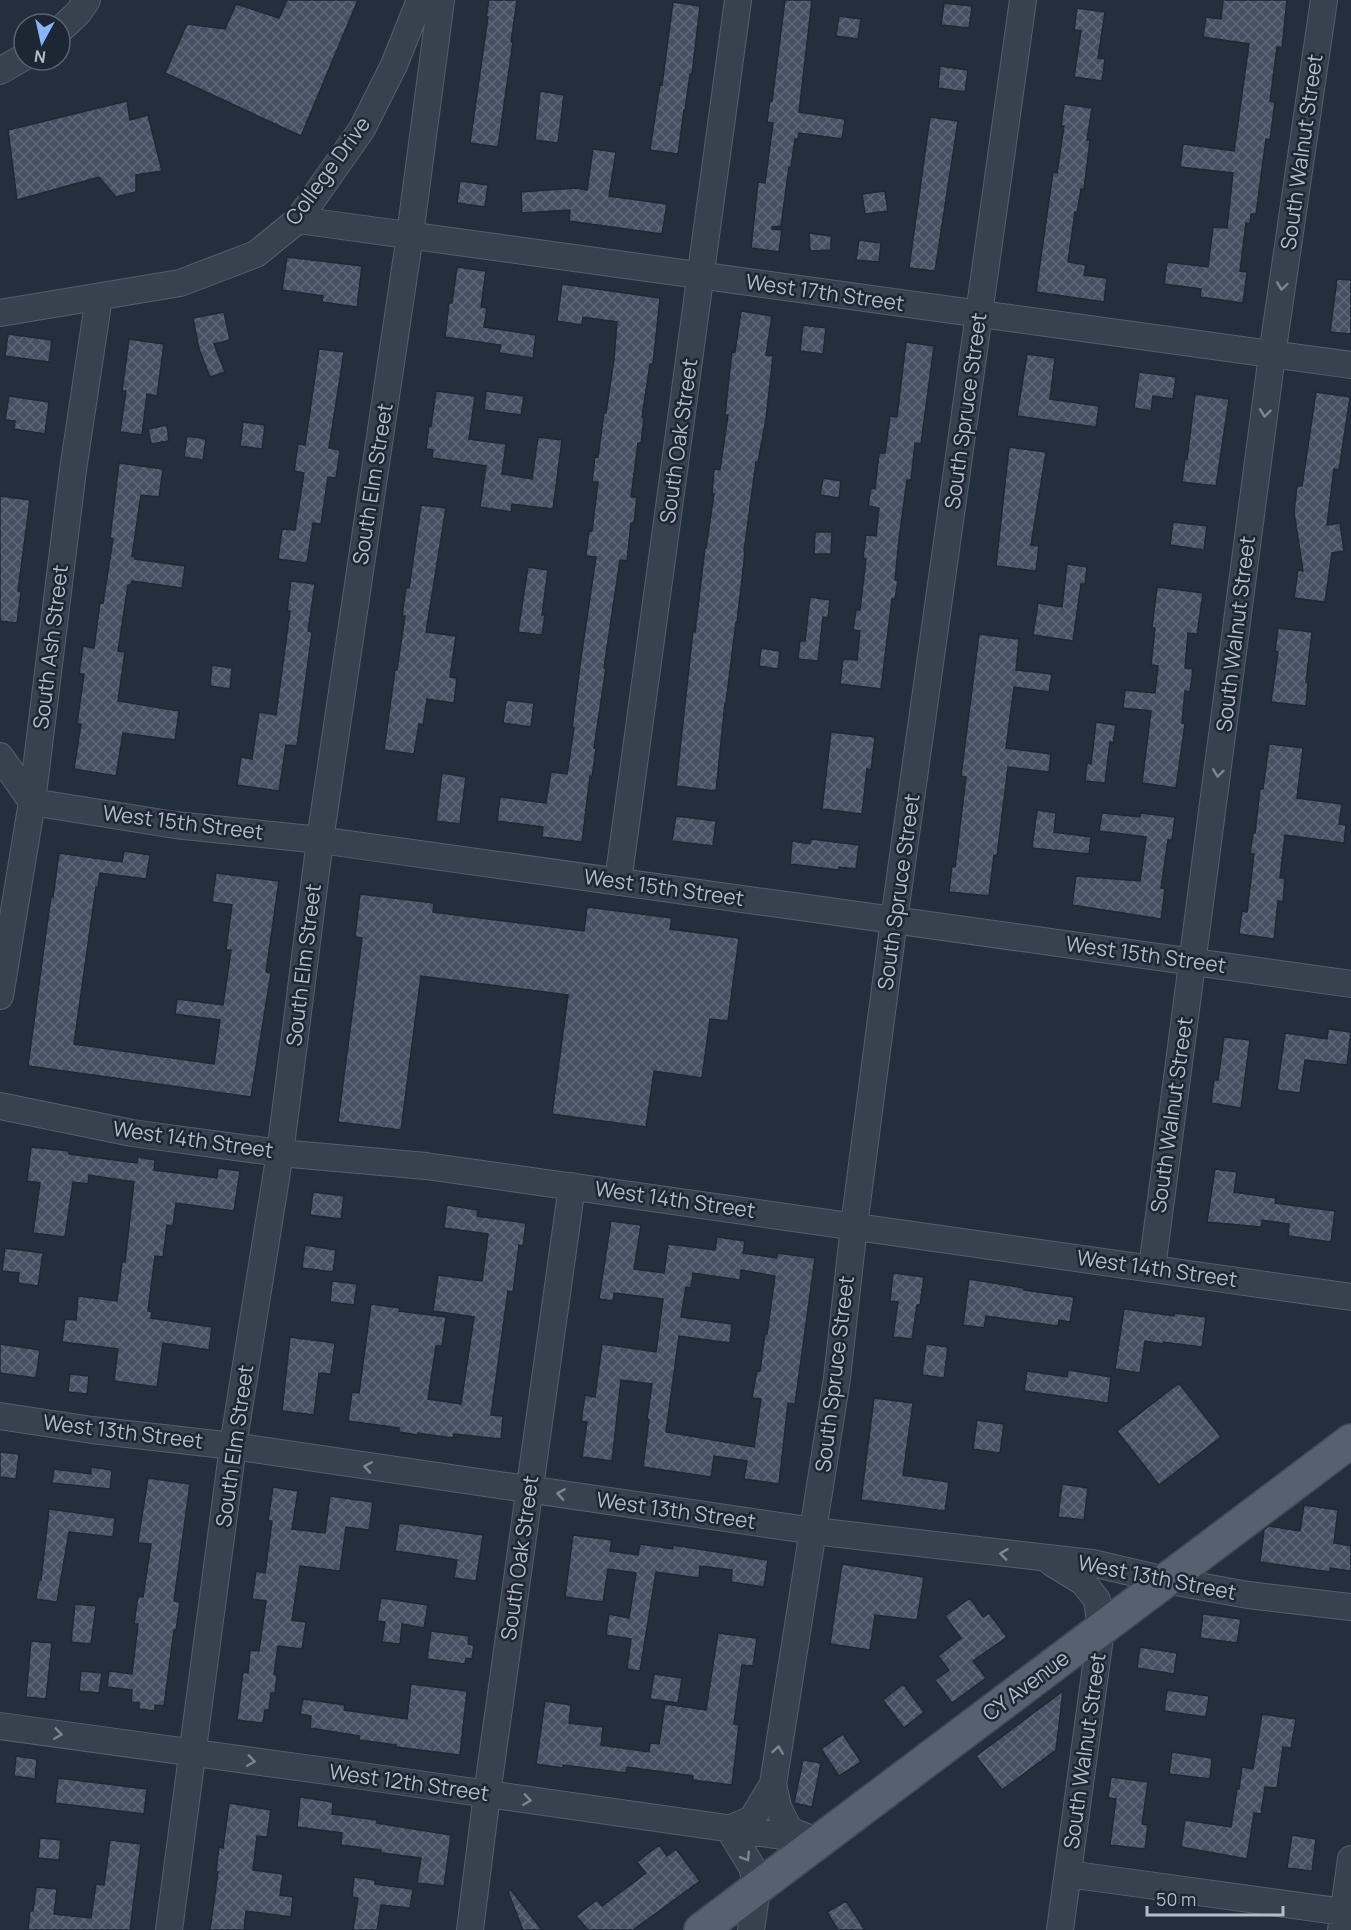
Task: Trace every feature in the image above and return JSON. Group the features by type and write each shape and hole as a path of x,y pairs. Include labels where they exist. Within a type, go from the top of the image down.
{"main road":[{"name":"CY Avenue","path":"701,1930 1351,1441"}],"street":[{"path":"72,19 87,0"},
{"name":"College Drive","path":"0,313 180,283 256,254 298,220 362,129 394,65 420,0"},
{"name":"South Elm Street","path":"169,1930 233,1446 280,1153 320,840 410,235 441,0"},
{"name":"South Oak Street","path":"618,882 738,0"},
{"name":"South Spruce Street","path":"817,1841 789,1830 778,1808 773,1784 837,1378 854,1226 894,920 1023,0"},
{"name":"South Walnut Street","path":"1152,1268 1272,355 1324,0"},
{"name":"West 17th Street","path":"298,220 1351,366"},
{"name":"South Ash Street","path":"0,996 32,802 73,470 99,297"},
{"path":"0,756 32,802"},
{"name":"West 15th Street","path":"32,802 175,825 320,840 1351,984"},
{"name":"West 14th Street","path":"0,1106 132,1133 280,1153 426,1166 1351,1297"},
{"name":"South Oak Street","path":"470,1930 572,1186"},
{"name":"West 13th Street","path":"0,1416 92,1430 233,1446 814,1531 1100,1565 1248,1595 1351,1607"},
{"name":"South Walnut Street","path":"1047,1560 1083,1582 1097,1599 1101,1630 1060,1930"},
{"name":"West 12th Street","path":"0,1726 817,1841"},
{"name":"South Spruce Street","path":"729,1829 752,1819 773,1784"},
{"path":"729,1829 752,1867 757,1888 752,1930"},
{"path":"1068,1874 1345,1918 1351,1859"}],"building":[{"path":"287,0 358,0 301,136 165,73 187,24 225,29 236,4 279,18"},
{"path":"489,0 517,0 498,147 470,143"},
{"path":"785,0 812,0 799,112 845,119 842,139 799,133 798,139 795,139 781,226 772,227 772,229 782,230 779,252 751,248 758,182 765,183 773,123 767,122 770,100 772,101"},
{"path":"1223,0 1287,0 1282,48 1277,47 1270,101 1275,102 1270,140 1266,139 1256,214 1251,214 1250,224 1246,223 1240,271 1247,272 1243,303 1200,297 1201,289 1164,284 1167,262 1208,267 1213,227 1227,228 1233,173 1180,167 1183,144 1234,151 1249,44 1203,37 1206,17 1221,19"},
{"path":"673,2 700,6 692,74 690,74 678,154 650,150 660,84 662,85"},
{"path":"944,3 972,6 969,28 941,25"},
{"path":"1077,8 1105,12 1098,58 1105,59 1102,81 1074,77 1081,31 1074,30"},
{"path":"839,16 861,19 858,39 836,36"},
{"path":"940,66 968,70 965,92 938,88"},
{"path":"540,91 564,95 558,143 535,140"},
{"path":"127,101 130,120 148,115 162,171 136,175 136,192 116,197 99,177 17,200 8,130"},
{"path":"1064,104 1092,108 1087,140 1090,140 1084,189 1081,189 1077,213 1075,212 1068,262 1086,265 1084,275 1107,278 1104,302 1036,292 1053,172 1057,173 1064,126 1061,126"},
{"path":"930,117 958,121 935,271 909,268"},
{"path":"593,149 616,152 609,196 667,204 662,234 569,221 570,210 522,213 521,192 576,188 587,190"},
{"path":"460,181 488,185 485,207 457,203"},
{"path":"885,191 888,211 865,214 862,194"},
{"path":"809,233 831,236 831,250 810,251"},
{"path":"859,240 881,243 879,262 856,260"},
{"path":"287,257 362,266 357,307 322,302 323,296 282,290"},
{"path":"457,267 486,271 481,307 487,308 484,327 536,335 533,358 499,353 501,345 445,337 449,303 452,303"},
{"path":"1337,279 1351,280 1351,334 1330,332"},
{"path":"562,284 660,298 653,364 650,364 642,417 644,418 641,443 638,443 631,497 637,497 634,523 631,523 627,561 620,560 582,842 542,837 543,827 497,821 500,797 546,803 551,772 567,774 596,557 586,556 589,530 592,531 598,482 592,482 595,456 598,457 604,413 606,413 617,322 583,317 582,325 557,321"},
{"path":"741,311 772,316 766,355 773,356 766,419 758,462 756,462 744,552 716,791 676,786 693,631 695,632 714,494 712,494 714,469 720,470 728,415 725,415 732,351 735,352"},
{"path":"224,312 230,340 214,344 225,372 210,377 199,349 193,318"},
{"path":"803,325 826,328 823,354 800,351"},
{"path":"8,334 52,340 49,362 5,356"},
{"path":"129,339 164,344 157,396 147,394 142,435 120,432 126,391 122,391"},
{"path":"906,342 934,346 921,444 915,443 911,480 907,480 895,580 898,580 895,599 892,599 881,689 840,684 843,659 857,660 860,631 853,630 856,610 860,610 866,559 863,558 866,535 876,536 879,508 868,506 871,488 875,489 879,453 885,453 890,416 897,417"},
{"path":"319,349 344,352 329,448 340,450 336,478 328,477 321,524 313,523 307,563 278,559 282,529 295,530 304,473 294,471 298,444 305,445"},
{"path":"1027,354 1055,358 1050,399 1099,406 1096,427 1017,416"},
{"path":"1139,372 1176,377 1173,399 1153,396 1151,411 1134,408"},
{"path":"436,391 475,396 469,439 506,444 502,474 532,479 538,437 562,440 553,509 512,504 511,512 480,507 486,466 432,458 433,450 426,449"},
{"path":"486,391 524,396 521,415 484,410"},
{"path":"1316,392 1350,397 1339,470 1334,469 1327,525 1340,523 1344,551 1332,553 1325,602 1294,598 1298,570 1303,571 1294,512 1297,486 1302,486"},
{"path":"1195,394 1229,399 1216,486 1182,482"},
{"path":"9,396 49,402 45,434 14,429 15,421 5,420"},
{"path":"243,422 265,425 262,449 240,446"},
{"path":"167,425 169,441 151,444 148,429"},
{"path":"187,436 206,439 203,460 184,457"},
{"path":"1009,447 1046,452 1031,545 1039,546 1036,571 996,566"},
{"path":"119,463 163,469 159,497 141,495 132,556 135,559 185,566 182,588 132,581 131,585 128,585 118,651 125,652 118,701 179,711 175,740 123,733 116,776 74,769 81,724 77,724 84,674 79,674 83,646 94,648 100,602 103,603 113,539 110,538"},
{"path":"823,478 841,481 839,498 820,495"},
{"path":"0,496 30,500 18,591 21,592 17,623 0,621"},
{"path":"421,505 446,508 426,632 456,636 450,677 457,678 454,703 427,699 423,725 419,724 414,754 384,750 405,616 402,616 406,588 409,588"},
{"path":"1173,522 1207,526 1204,550 1170,545"},
{"path":"815,532 832,532 831,554 814,554"},
{"path":"1067,564 1087,567 1085,584 1081,584 1073,641 1033,635 1038,603 1062,607"},
{"path":"528,567 548,570 542,615 545,615 542,635 518,632"},
{"path":"291,581 315,584 308,631 312,632 297,746 286,745 279,791 237,785 241,757 252,759 259,712 276,715 290,611 287,611"},
{"path":"1157,587 1203,593 1197,634 1188,633 1185,668 1193,669 1190,692 1185,691 1182,723 1185,724 1176,788 1142,783 1151,711 1123,708 1125,690 1155,693 1158,666 1151,665 1155,628 1152,628"},
{"path":"810,597 830,600 828,618 823,617 818,661 798,659 800,641 805,641"},
{"path":"1278,628 1312,632 1306,682 1308,683 1306,706 1271,702 1278,652 1275,651"},
{"path":"979,634 1019,639 1016,670 1052,674 1049,692 1014,687 1006,748 1051,754 1049,772 1008,767 997,856 994,855 989,896 949,892 952,866 955,867 966,777 961,776"},
{"path":"761,648 780,651 778,669 759,666"},
{"path":"212,665 232,668 230,689 210,686"},
{"path":"506,700 534,703 531,727 503,723"},
{"path":"1096,722 1116,725 1113,743 1110,742 1105,783 1085,781 1087,763 1091,764"},
{"path":"831,732 875,737 871,770 867,769 862,814 822,809"},
{"path":"1269,744 1303,748 1297,798 1342,804 1339,824 1346,825 1344,843 1285,835 1280,878 1285,878 1283,902 1278,901 1274,939 1239,934 1242,911 1247,912 1254,854 1250,854"},
{"path":"442,773 466,777 460,824 436,821"},
{"path":"1037,810 1056,813 1054,832 1091,837 1089,854 1032,848"},
{"path":"1102,813 1140,817 1141,813 1175,817 1172,840 1168,840 1161,888 1165,889 1161,919 1072,905 1076,876 1140,881 1146,837 1099,831"},
{"path":"676,816 716,821 713,846 672,841"},
{"path":"811,839 859,845 856,869 839,867 839,870 790,864 792,841 810,844"},
{"path":"124,851 150,855 146,879 100,873 98,887 96,887 74,1044 214,1064 220,1020 175,1014 177,999 223,1005 231,950 226,950 232,905 212,902 216,873 279,881 266,972 271,973 251,1097 28,1066 59,853 122,862"},
{"path":"360,894 434,903 433,912 584,931 587,907 672,918 670,929 739,938 728,1021 710,1019 702,1078 654,1071 646,1127 552,1114 568,995 421,976 401,1130 338,1122 362,938 355,937"},
{"path":"1328,1029 1351,1032 1347,1065 1305,1060 1300,1093 1277,1090 1285,1033 1327,1039"},
{"path":"1224,1037 1250,1040 1241,1108 1211,1103 1214,1080 1218,1080"},
{"path":"31,1147 137,1163 138,1157 155,1160 154,1170 217,1178 218,1168 240,1171 234,1211 176,1203 173,1226 167,1225 163,1257 155,1256 148,1311 152,1312 151,1318 212,1327 209,1350 163,1343 157,1387 114,1381 118,1349 62,1342 65,1319 76,1320 78,1296 117,1301 122,1262 125,1262 134,1182 89,1175 88,1184 73,1182 65,1237 33,1233 40,1183 27,1181"},
{"path":"1215,1169 1237,1172 1234,1192 1276,1198 1275,1203 1335,1211 1331,1242 1288,1236 1289,1224 1262,1220 1261,1227 1207,1222"},
{"path":"313,1192 344,1196 341,1219 310,1215"},
{"path":"447,1205 478,1210 477,1216 526,1223 523,1246 519,1245 513,1292 508,1291 491,1415 503,1416 501,1439 454,1434 453,1438 418,1433 418,1435 399,1432 399,1428 348,1421 352,1392 359,1393 371,1304 400,1308 399,1311 446,1317 442,1346 436,1346 428,1399 461,1404 474,1317 433,1311 438,1275 482,1281 488,1234 444,1228"},
{"path":"611,1221 641,1225 634,1269 664,1273 668,1244 715,1250 717,1237 745,1241 743,1253 777,1258 777,1253 815,1258 795,1404 788,1403 779,1484 744,1479 747,1461 714,1456 711,1477 643,1467 652,1384 621,1380 612,1461 582,1457 587,1422 581,1421 585,1395 595,1397 602,1344 656,1352 663,1299 614,1293 613,1301 599,1299","holes":["741,1270 775,1276 767,1334 765,1334 760,1371 757,1370 752,1398 761,1399 754,1447 666,1432 679,1336 730,1343 732,1324 681,1317 686,1287 691,1288 693,1273 740,1280"]},
{"path":"305,1245 336,1250 333,1272 302,1268"},
{"path":"5,1248 43,1253 38,1286 18,1283 19,1273 2,1271"},
{"path":"893,1273 924,1277 912,1339 893,1337 898,1302 890,1301"},
{"path":"969,1279 1074,1297 1070,1322 1059,1320 1058,1326 986,1316 984,1328 963,1325"},
{"path":"332,1281 357,1284 354,1305 330,1302"},
{"path":"1124,1309 1174,1316 1174,1313 1206,1317 1202,1347 1145,1341 1140,1373 1115,1369"},
{"path":"290,1337 335,1343 331,1374 319,1373 314,1415 282,1411"},
{"path":"0,1344 40,1350 36,1378 0,1373"},
{"path":"926,1344 948,1347 944,1378 922,1375"},
{"path":"1068,1370 1111,1377 1108,1403 1024,1391 1027,1371 1067,1377"},
{"path":"70,1374 89,1376 87,1394 68,1392"},
{"path":"1179,1383 1221,1437 1159,1485 1117,1431"},
{"path":"874,1398 913,1403 903,1475 949,1482 945,1511 861,1500"},
{"path":"977,1420 1004,1424 1000,1453 973,1449"},
{"path":"0,1452 19,1454 16,1479 0,1477"},
{"path":"91,1467 112,1470 110,1489 52,1483 54,1469 91,1474"},
{"path":"148,1478 190,1484 174,1601 180,1602 176,1630 174,1630 164,1706 155,1705 155,1711 139,1709 139,1703 131,1702 132,1690 107,1687 109,1671 132,1674 138,1624 134,1624 138,1596 143,1597 151,1544 138,1541"},
{"path":"1062,1484 1088,1488 1084,1520 1058,1517"},
{"path":"273,1487 298,1491 292,1529 325,1533 330,1496 373,1502 369,1530 346,1527 340,1571 300,1566 292,1620 306,1622 302,1649 278,1646 274,1674 277,1675 275,1693 271,1693 269,1710 265,1710 263,1723 237,1720 243,1672 248,1673 250,1650 259,1651 266,1601 252,1599 256,1571 265,1573 272,1521 268,1521"},
{"path":"1304,1505 1338,1510 1334,1543 1351,1546 1351,1571 1330,1568 1330,1572 1260,1562 1264,1530 1269,1526 1300,1531"},
{"path":"49,1509 115,1518 113,1537 69,1532 57,1602 36,1599 39,1580 41,1580"},
{"path":"399,1523 483,1535 476,1581 454,1578 457,1560 395,1551"},
{"path":"573,1535 612,1540 610,1551 638,1555 640,1544 673,1549 673,1545 768,1560 764,1587 731,1582 732,1570 700,1566 699,1578 656,1572 640,1671 627,1669 631,1639 606,1635 609,1614 629,1618 636,1573 608,1569 603,1602 565,1597"},
{"path":"842,1564 924,1577 917,1620 875,1615 870,1650 830,1644"},
{"path":"381,1598 428,1605 424,1628 402,1624 400,1644 382,1642 385,1622 377,1621"},
{"path":"970,1598 983,1617 989,1613 1007,1637 973,1661 986,1678 952,1703 935,1680 949,1670 938,1656 961,1638 945,1616"},
{"path":"75,1604 96,1606 91,1644 71,1642"},
{"path":"1203,1614 1241,1619 1237,1643 1200,1638"},
{"path":"431,1631 469,1636 468,1644 474,1645 472,1659 466,1658 465,1664 427,1659"},
{"path":"718,1633 757,1638 753,1666 742,1665 734,1724 739,1725 732,1785 693,1780 693,1776 627,1767 626,1773 536,1764 545,1701 571,1705 569,1723 603,1727 601,1745 649,1752 650,1743 659,1744 665,1704 706,1710"},
{"path":"31,1641 52,1643 46,1699 26,1697"},
{"path":"1140,1647 1177,1653 1174,1674 1137,1668"},
{"path":"81,1671 102,1673 99,1693 79,1691"},
{"path":"654,1674 682,1678 678,1703 650,1699"},
{"path":"411,1684 467,1691 460,1755 396,1747 396,1745 359,1740 359,1736 310,1728 311,1716 300,1714 303,1699 345,1705 344,1710 407,1719"},
{"path":"903,1684 924,1712 904,1728 883,1700"},
{"path":"1167,1690 1209,1696 1206,1717 1164,1711"},
{"path":"1063,1691 1056,1750 1002,1790 976,1756"},
{"path":"1262,1714 1296,1719 1291,1748 1283,1747 1277,1788 1265,1787 1261,1814 1254,1813 1247,1859 1181,1847 1185,1820 1231,1827 1242,1767 1253,1769"},
{"path":"843,1734 861,1762 839,1776 821,1749"},
{"path":"1172,1752 1212,1758 1210,1779 1169,1774"},
{"path":"16,1756 37,1759 35,1779 14,1776"},
{"path":"803,1760 821,1763 812,1807 794,1803"},
{"path":"1111,1777 1148,1782 1142,1824 1148,1825 1145,1849 1110,1845 1116,1799 1108,1798"},
{"path":"58,1778 147,1789 144,1814 55,1803"},
{"path":"300,1797 333,1802 332,1814 377,1820 377,1823 451,1835 444,1886 417,1883 421,1858 341,1845 342,1833 297,1827"},
{"path":"229,1803 271,1810 267,1837 257,1836 253,1870 283,1874 280,1895 293,1897 291,1917 246,1911 244,1930 210,1930 219,1847 223,1848"},
{"path":"1292,1835 1316,1839 1312,1871 1287,1868"},
{"path":"40,1838 61,1840 59,1860 38,1858"},
{"path":"110,1840 141,1844 130,1930 28,1930 36,1887 57,1889 54,1914 91,1918 96,1884 104,1885"},
{"path":"659,1845 667,1856 676,1849 700,1881 633,1930 588,1930 576,1916 597,1900 602,1906 646,1873 637,1862"},
{"path":"354,1877 375,1880 375,1884 413,1889 410,1908 381,1905 377,1930 353,1930 358,1898 352,1897"},
{"path":"511,1890 542,1930 523,1930 508,1892"},
{"path":"846,1901 865,1930 838,1930 827,1912"}]}
